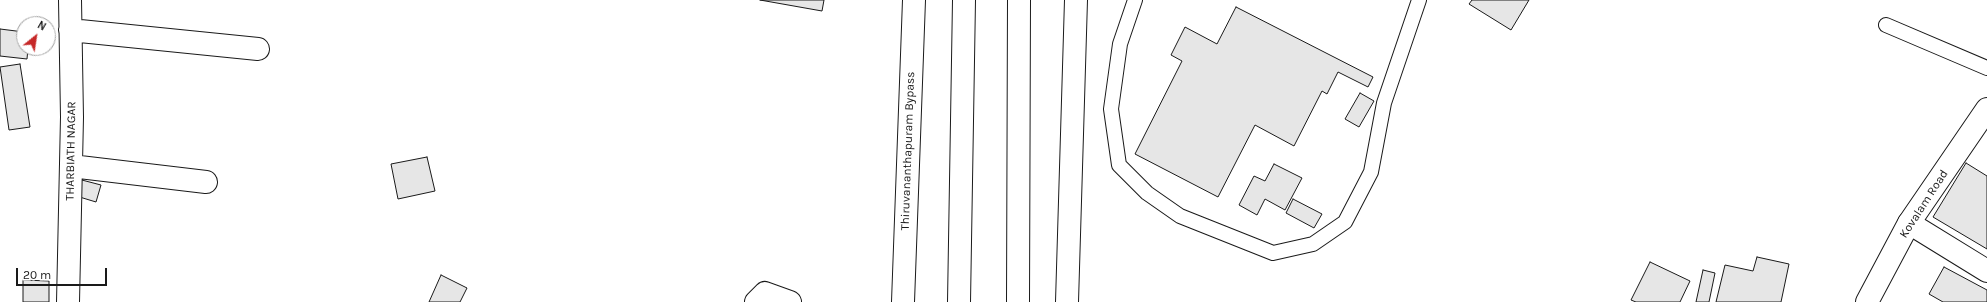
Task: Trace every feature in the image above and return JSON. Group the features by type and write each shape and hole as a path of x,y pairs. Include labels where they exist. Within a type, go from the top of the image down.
{"main road":[{"name":"THARBIATH NAGAR","path":"68,302 72,117 70,0"},
{"name":"Thiruvananthapuram Bypass","path":"903,302 914,0"},
{"path":"960,302 964,0"},
{"path":"1018,302 1020,0"},
{"path":"1067,302 1076,0"},
{"path":"70,30 258,49"},
{"name":"Kovalam Road","path":"1867,302 1909,223 1987,109"},
{"path":"71,166 206,182"},
{"path":"1909,223 1987,271"},
{"path":"756,302 765,293 790,302"}],"lane":[{"path":"1135,0 1120,44 1111,108 1119,165 1146,193 1180,216 1273,253 1313,244 1345,222 1371,172 1384,103 1419,0"},
{"path":"1886,25 1987,68"}],"building":[{"path":"760,0 824,0 822,11"},
{"path":"1472,0 1529,0 1511,30 1469,4"},
{"path":"1236,7 1373,77 1368,87 1338,72 1327,94 1322,91 1294,146 1255,125 1218,197 1135,154 1182,61 1171,55 1185,27 1217,44"},
{"path":"0,29 16,31 16,56 27,56 27,59 0,56"},
{"path":"20,64 30,127 9,130 0,67"},
{"path":"1360,93 1374,101 1359,127 1345,119"},
{"path":"427,157 435,191 398,199 391,164"},
{"path":"1966,163 1987,176 1987,249 1933,217"},
{"path":"1274,164 1302,178 1285,210 1265,199 1257,215 1239,205 1254,176 1265,181"},
{"path":"78,179 101,185 96,202 73,195"},
{"path":"1293,199 1322,214 1314,228 1286,213"},
{"path":"1757,257 1789,264 1781,302 1716,302 1725,265 1753,271"},
{"path":"1650,262 1690,281 1680,302 1636,302 1631,300"},
{"path":"1944,267 1987,290 1987,302 1943,302 1929,294"},
{"path":"1703,270 1715,273 1709,302 1696,302"},
{"path":"441,275 467,288 460,302 429,302"},
{"path":"23,280 49,281 49,302 23,302"}]}
